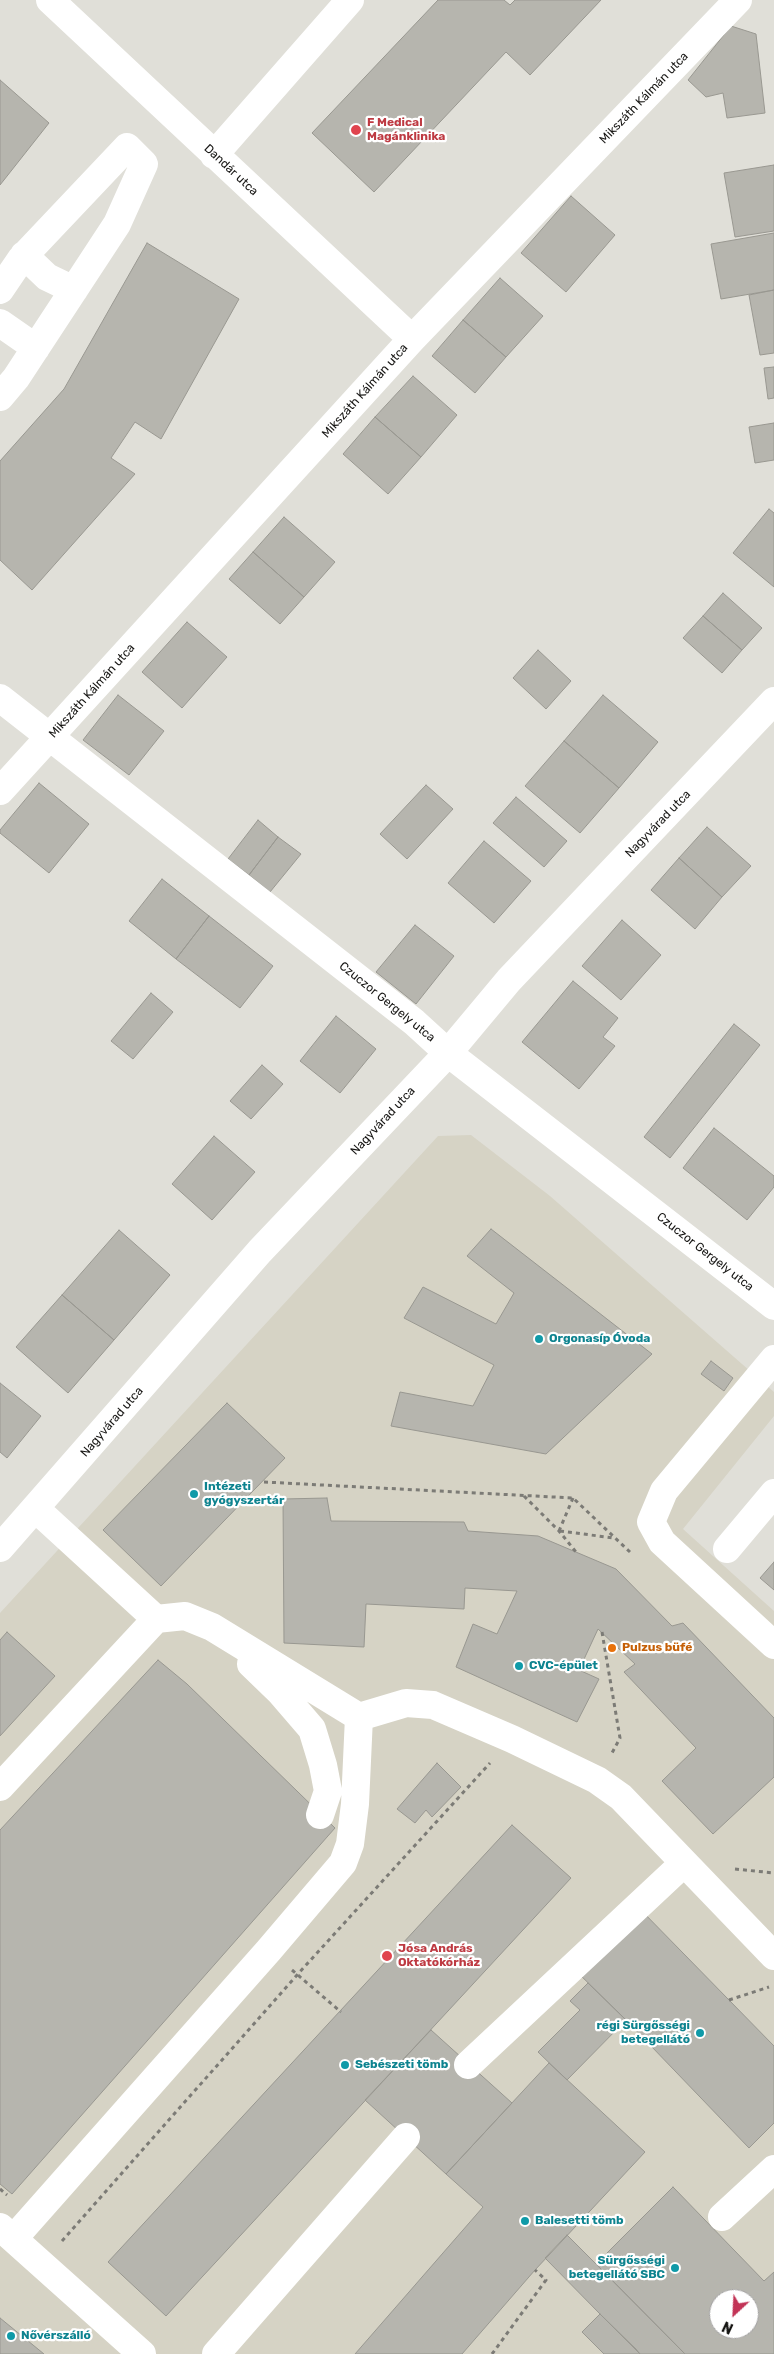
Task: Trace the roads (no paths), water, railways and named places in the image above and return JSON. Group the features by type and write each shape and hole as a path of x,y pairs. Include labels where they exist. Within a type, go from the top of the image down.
{"street":[{"name":"Dandár utca","path":"50,0 412,339"},
{"path":"214,155 350,0"},
{"name":"Mikszáth Kálmán utca","path":"0,791 412,339 738,0"},
{"path":"0,290 24,255 127,147 144,164 120,216 36,348 16,378 0,397"},
{"path":"88,188 101,203 120,216"},
{"path":"24,255 47,277 74,290"},
{"path":"0,323 36,348"},
{"name":"Czuczor Gergely utca","path":"0,698 51,736 414,1022 448,1053 774,1306"},
{"name":"Nagyvárad utca","path":"0,1548 260,1251 448,1053 509,980 774,701"},
{"path":"774,1359 664,1492 651,1522 662,1542 774,1645"},
{"path":"727,1549 774,1493"},
{"path":"36,1509 156,1619"},
{"path":"0,1787 156,1619 185,1616 221,1633 359,1717 406,1703 433,1705 512,1739 597,1780 621,1797 774,1956"},
{"path":"221,1633 281,1693 312,1729 323,1765 328,1792 320,1815"},
{"path":"142,2354 7,2232 269,1950 343,1863 350,1844 355,1804 359,1717"},
{"path":"468,2065 684,1863"},
{"path":"216,2354 406,2137"},
{"path":"722,2217 774,2169"}],"place":[{"name":"F Medical Magánklinika","path":"356,130"},
{"name":"Orgonasíp Óvoda","path":"539,1339"},
{"name":"Intézeti gyógyszertár","path":"194,1494"},
{"name":"Pulzus büfé","path":"612,1648"},
{"name":"CVC-épület","path":"519,1666"},
{"name":"Jósa András Oktatókórház","path":"387,1956"},
{"name":"régi Sürgősségi betegellátó","path":"700,2033"},
{"name":"Sebészeti tömb","path":"345,2065"},
{"name":"Balesetti tömb","path":"525,2221"},
{"name":"Sürgősségi betegellátó SBC","path":"675,2268"},
{"name":"Nővérszálló","path":"11,2336"}]}
